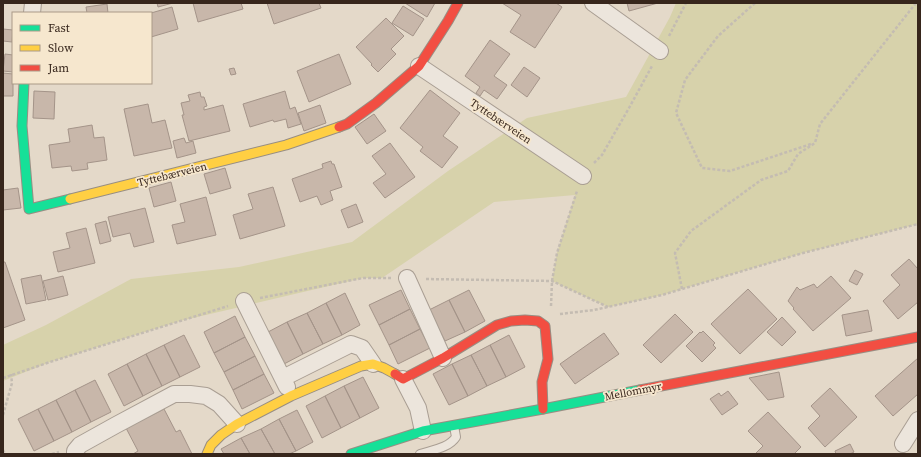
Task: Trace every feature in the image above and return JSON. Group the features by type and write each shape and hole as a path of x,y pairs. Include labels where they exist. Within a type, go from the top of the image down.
{"street":[{"name":"Tyttebærveien","path":"24,84 22,126 29,209 286,145 347,124 376,103 419,66 458,3"},
{"path":"593,3 660,51"},
{"name":"Tyttebærveien","path":"419,66 583,176"},
{"path":"407,278 443,358"},
{"path":"244,301 292,396"},
{"path":"403,379 443,358 497,325 511,321 538,321 545,326 548,359 542,382 543,409"},
{"name":"Mellommyr","path":"351,454 423,431 918,337"},
{"path":"283,378 351,344 362,348 373,364"},
{"path":"207,454 211,445 221,435 237,424 292,396 361,366 373,364 384,368 403,379 418,408 423,431"},
{"path":"75,454 75,451 80,445 174,394 206,396 219,404 237,424"},
{"path":"902,444 918,420"}],"lane":[{"path":"420,454 453,442 456,437 454,425"}],"path":[{"path":"545,326 550,315 552,281 557,253 575,195 583,176 602,155 686,3"},
{"path":"755,3 718,36 685,80 676,113 702,168 730,171 815,143"},
{"path":"682,289 675,253 691,231 761,180 788,171 798,154 815,143 820,124 916,3"},
{"path":"550,315 594,310 662,295 810,252 918,224"},
{"path":"3,378 11,374 244,301 363,278 552,281 608,307"},
{"path":"3,415 12,383 11,374"},
{"path":"3,450 5,454"}],"shaded area":[{"path":"676,3 918,3 918,224 803,253 662,295 608,307 552,281 557,253 575,195 494,202 382,278 363,278 180,321 50,362 3,381 3,345 46,325 131,279 239,267 352,242 448,171 527,118 626,97 670,17"}],"building":[{"path":"157,3 173,3 158,7"},
{"path":"193,3 241,3 243,9 198,22"},
{"path":"267,3 319,3 321,8 274,24"},
{"path":"405,3 435,3 427,17"},
{"path":"502,3 556,3 562,7 535,48 510,32 521,15"},
{"path":"627,3 658,3 629,11"},
{"path":"107,4 108,12 87,12 86,7"},
{"path":"403,6 424,19 413,36 392,23"},
{"path":"172,7 178,29 152,37 152,13"},
{"path":"386,18 404,36 391,49 396,54 378,72 356,47"},
{"path":"3,29 12,30 12,42 3,41"},
{"path":"490,40 510,54 494,76 507,85 497,99 484,90 480,96 476,93 480,87 465,76"},
{"path":"5,54 12,55 12,72 3,71"},
{"path":"339,54 351,84 309,102 297,71"},
{"path":"524,67 540,78 527,97 511,85"},
{"path":"234,68 236,74 231,75 229,69"},
{"path":"3,73 12,74 13,96 3,96"},
{"path":"430,90 460,113 443,136 458,147 442,168 420,151 423,147 400,128"},
{"path":"34,91 55,92 54,119 33,118"},
{"path":"285,91 290,109 295,107 301,124 288,128 286,119 274,122 273,120 250,127 243,104"},
{"path":"200,92 201,97 204,97 207,106 204,107 204,110 223,105 230,131 189,141 182,115 184,115 181,103 190,101 188,95"},
{"path":"148,104 152,123 165,120 172,148 134,156 124,109"},
{"path":"320,105 326,123 304,131 298,113"},
{"path":"374,114 386,131 367,144 355,127"},
{"path":"92,125 94,138 104,137 107,160 87,163 88,169 72,171 71,166 52,168 49,145 70,142 68,129"},
{"path":"184,138 186,143 193,141 196,153 177,158 173,141"},
{"path":"390,143 415,177 385,198 373,183 386,174 372,156"},
{"path":"331,161 332,164 334,164 342,187 330,191 333,200 321,205 317,196 300,202 292,179 323,168 322,164"},
{"path":"225,168 231,188 210,194 204,174"},
{"path":"171,182 176,201 154,207 149,188"},
{"path":"273,187 285,226 240,239 233,215 253,209 248,194"},
{"path":"18,188 21,208 3,210 3,190"},
{"path":"206,197 216,235 177,244 172,225 185,222 180,204"},
{"path":"356,204 363,222 348,228 341,210"},
{"path":"145,208 154,242 134,247 130,233 113,237 108,217"},
{"path":"106,221 111,241 100,244 95,224"},
{"path":"86,228 95,263 58,272 53,252 70,248 66,233"},
{"path":"909,259 918,269 918,302 898,319 883,301 900,285 891,275"},
{"path":"3,262 5,262 25,320 3,328"},
{"path":"855,270 863,274 857,285 849,281"},
{"path":"41,275 46,300 26,304 21,279"},
{"path":"63,276 68,295 48,300 43,281"},
{"path":"831,276 851,298 813,331 793,309 794,308 788,301 797,287 800,290 814,284 817,288"},
{"path":"748,289 777,319 740,354 711,324"},
{"path":"401,290 410,309 379,325 369,305"},
{"path":"469,290 485,321 465,332 449,300"},
{"path":"345,293 360,325 342,335 326,303"},
{"path":"449,300 465,332 445,341 429,310"},
{"path":"326,303 342,335 323,344 307,313"},
{"path":"410,309 420,329 389,345 379,325"},
{"path":"868,310 872,331 846,336 842,315"},
{"path":"307,313 323,344 303,354 287,322"},
{"path":"675,314 693,332 661,363 643,345"},
{"path":"235,316 245,337 214,353 204,332"},
{"path":"782,317 796,332 782,346 767,332"},
{"path":"287,322 303,354 284,364 268,332"},
{"path":"420,329 430,348 398,364 389,345"},
{"path":"703,331 715,343 713,345 716,348 702,362 686,346 700,332 701,333"},
{"path":"604,333 619,354 575,384 560,364"},
{"path":"184,335 200,367 180,377 164,345"},
{"path":"509,335 525,367 506,377 490,345"},
{"path":"245,337 255,356 224,372 214,353"},
{"path":"164,345 180,377 162,386 146,354"},
{"path":"490,345 506,377 487,386 471,355"},
{"path":"146,354 162,386 143,396 127,364"},
{"path":"471,355 487,386 468,396 452,364"},
{"path":"255,356 264,374 233,390 224,372"},
{"path":"918,358 918,394 893,416 875,396"},
{"path":"127,364 143,396 124,406 108,374"},
{"path":"452,364 468,396 449,405 433,374"},
{"path":"779,372 784,397 768,400 749,378"},
{"path":"264,374 274,393 242,409 233,390"},
{"path":"363,377 379,408 360,418 344,386"},
{"path":"95,380 111,412 91,422 75,390"},
{"path":"344,386 360,418 341,428 325,396"},
{"path":"830,388 857,417 825,447 808,428 820,416 811,406"},
{"path":"75,390 91,422 72,432 56,400"},
{"path":"728,391 738,404 722,415 710,399 719,393 721,396"},
{"path":"325,396 341,428 322,438 306,406"},
{"path":"56,400 72,432 54,441 38,409"},
{"path":"38,409 54,441 34,451 18,419"},
{"path":"164,409 176,432 180,430 192,454 133,454 138,451 126,428"},
{"path":"297,410 313,442 296,451 279,419"},
{"path":"768,412 801,447 794,454 755,454 763,446 748,431"},
{"path":"279,419 296,451 289,454 275,454 261,429"},
{"path":"261,429 275,454 250,454 241,438"},
{"path":"241,438 250,454 224,454 221,449"},
{"path":"850,444 854,452 850,454 836,454 835,451"}],"traffic: fast":[{"path":"24,84 22,126 29,209 70,199"},
{"path":"351,454 423,431 640,390"}],"traffic: slow":[{"path":"70,199 286,145 339,127"},
{"path":"207,454 211,445 221,435 237,424 291,396 361,366 373,364 395,374"}],"traffic: jam":[{"path":"339,127 347,124 376,103 419,66 458,3"},
{"path":"395,374 403,379 443,358 497,325 511,321 538,321 545,326 548,359 542,382 543,409"},
{"path":"640,390 918,337"}]}
